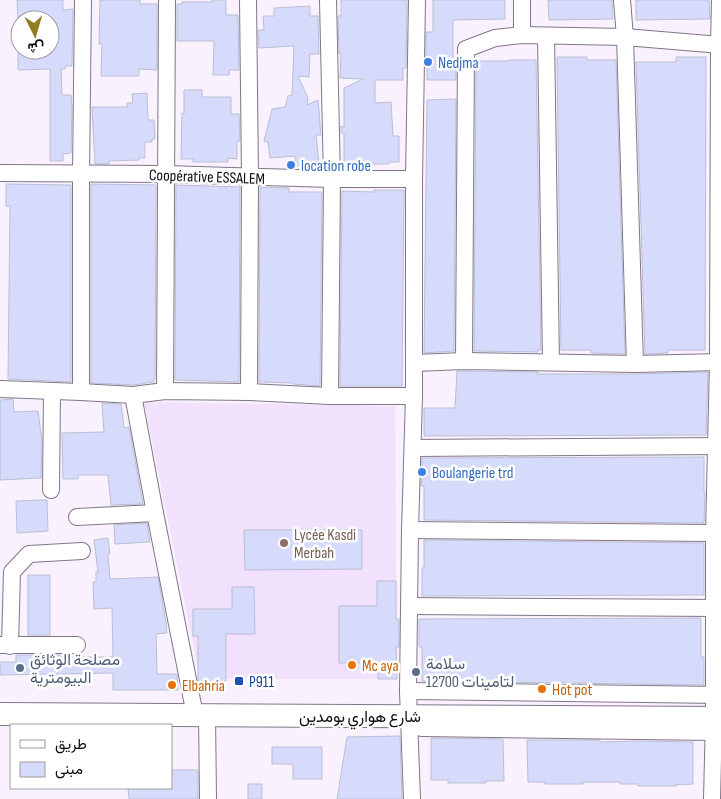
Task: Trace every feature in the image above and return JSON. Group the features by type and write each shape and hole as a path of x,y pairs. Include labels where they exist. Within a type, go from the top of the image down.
{"main road":[{"name":"شارع هواري بومدين","path":"0,714 201,715 409,721 716,723"}],"street":[{"path":"81,392 83,0"},
{"path":"165,391 167,0"},
{"path":"248,0 250,177 249,392"},
{"path":"328,0 332,180 330,396"},
{"path":"412,799 408,691 414,396 414,180 418,0"},
{"path":"522,0 522,35"},
{"path":"622,0 625,37 635,364"},
{"path":"712,799 717,695 718,608 720,0"},
{"path":"464,360 466,49 495,38 522,35 625,37 720,45"},
{"path":"546,36 551,362"},
{"name":"Coopérative ESSALEM","path":"0,173 166,174 332,180 414,180"},
{"path":"414,363 464,360 635,364 720,362"},
{"path":"0,389 134,395 165,391 249,392 330,396 414,396"},
{"path":"51,490 52,391"},
{"path":"134,395 155,513 201,715 208,799"},
{"path":"413,448 718,446"},
{"path":"77,517 155,513"},
{"path":"410,530 718,534"},
{"path":"77,645 5,645 12,572 29,554 82,552"},
{"path":"410,606 718,608"},
{"path":"408,691 717,695"}],"shaded area":[{"name":"Lycée Kasdi Merbah","path":"144,402 395,406 397,679 200,679"}],"building":[{"path":"17,0 63,0 63,10 73,9 72,66 65,66 65,69 61,69 62,95 71,95 72,108 71,153 63,154 63,161 50,161 50,69 18,70 18,60 60,60 60,10 18,10"},
{"path":"100,0 140,0 140,4 157,4 157,70 139,69 139,76 101,76 102,44 99,44"},
{"path":"212,0 226,0 226,15 238,15 239,70 230,70 229,75 213,75 214,41 177,41 177,4 182,4 182,2 212,2"},
{"path":"341,0 407,0 406,68 403,68 403,80 375,80 375,103 391,102 393,136 399,136 399,162 389,162 389,164 344,164 344,133 341,133 341,126 344,127 344,88 363,79 340,78 341,54 339,54 338,16 341,16"},
{"path":"433,0 505,0 505,19 453,20 453,61 456,61 456,80 427,80 426,32 433,32"},
{"path":"548,0 612,0 613,19 549,20"},
{"path":"636,0 709,0 710,19 636,20"},
{"path":"310,6 310,16 318,16 319,54 310,54 309,77 298,76 308,98 307,105 318,100 321,135 316,135 319,164 296,166 295,156 270,158 268,142 264,141 272,109 285,107 288,96 292,95 294,46 259,48 258,30 264,30 263,16 274,16 274,8"},
{"path":"557,57 587,57 587,60 616,60 625,354 591,353 591,350 561,350"},
{"path":"676,57 706,57 705,350 668,350 668,353 645,354 636,62 676,62"},
{"path":"536,60 541,350 538,350 538,352 474,351 476,61"},
{"path":"184,90 202,90 202,97 231,97 231,114 239,114 240,141 237,141 237,159 228,158 228,162 193,162 193,159 181,159"},
{"path":"147,93 148,120 154,120 155,139 152,139 152,142 145,142 145,158 109,161 109,164 95,164 92,107 127,107 127,103 133,103 132,94"},
{"path":"456,99 454,351 424,353 427,100"},
{"path":"6,184 71,185 71,382 8,379 10,206 6,206"},
{"path":"91,184 156,185 154,382 133,385 91,383"},
{"path":"176,185 240,187 239,382 175,380"},
{"path":"260,187 289,188 289,192 322,192 320,386 259,382"},
{"path":"374,190 404,190 402,386 340,386 342,191 374,192"},
{"path":"457,371 538,372 538,374 708,372 706,435 424,436 424,408 455,408"},
{"path":"13,399 14,412 38,411 42,441 41,478 0,480 0,400"},
{"path":"102,403 121,404 124,428 129,427 143,504 111,505 108,475 78,475 78,479 63,479 62,433 104,432"},
{"path":"704,457 704,523 424,520 424,486 421,486 422,458"},
{"path":"47,500 48,531 17,533 16,501"},
{"path":"147,523 150,542 115,544 114,525"},
{"path":"244,530 362,530 362,569 245,570"},
{"path":"108,538 110,579 158,577 167,633 156,634 157,674 177,674 178,690 113,690 113,673 0,675 0,662 16,662 16,655 113,657 112,608 94,609 93,582 96,582 96,572 98,572 94,540"},
{"path":"424,540 704,543 704,595 422,596"},
{"path":"28,575 50,575 50,635 28,635"},
{"path":"377,581 396,581 396,619 399,619 399,647 396,647 397,679 378,679 378,663 339,663 339,606 377,606"},
{"path":"232,587 254,587 255,634 226,634 226,681 198,681 198,636 193,636 193,609 232,609"},
{"path":"701,618 701,657 704,657 704,685 422,681 422,647 419,647 419,619"},
{"path":"400,736 402,799 337,799 347,737"},
{"path":"431,738 503,739 504,781 448,783 448,780 431,780"},
{"path":"527,740 693,742 693,784 638,786 638,784 620,784 620,782 545,784 545,782 528,782"},
{"path":"272,747 322,747 322,779 293,779 293,764 272,764"},
{"path":"172,770 198,770 198,799 129,799 128,789 172,789"},
{"path":"248,784 262,784 262,799 248,799"}],"place":[{"name":"Nedjma","path":"428,62"},
{"name":"location robe","path":"291,165"},
{"name":"Boulangerie trd","path":"422,472"},
{"name":"Lycée Kasdi Merbah","path":"284,543"},
{"name":"Mc aya","path":"352,665"},
{"name":"مصلحة الوثائق البيومترية","path":"20,668"},
{"name":"سلامة لتامينات 12700","path":"416,672"},
{"name":"P911","path":"239,681"},
{"name":"Elbahria","path":"172,685"},
{"name":"Hot pot","path":"542,689"}]}
